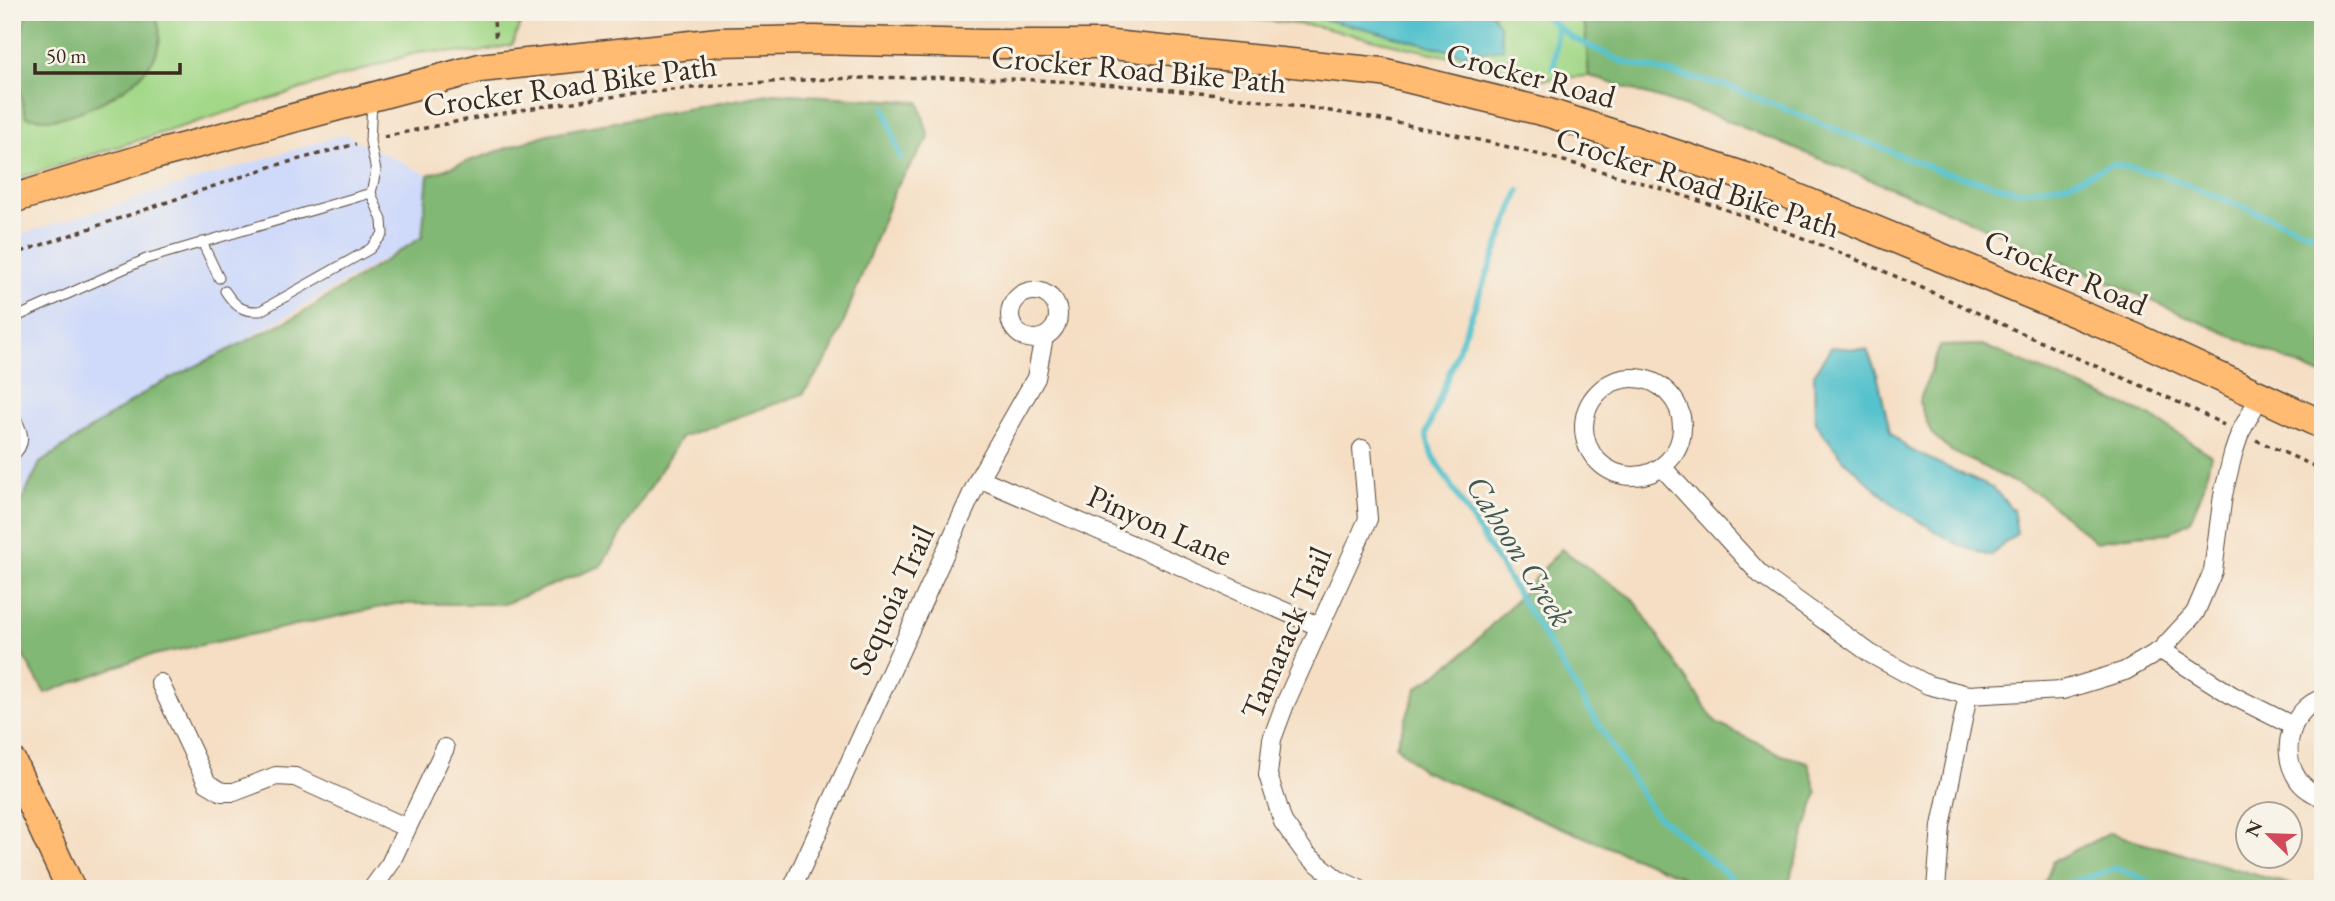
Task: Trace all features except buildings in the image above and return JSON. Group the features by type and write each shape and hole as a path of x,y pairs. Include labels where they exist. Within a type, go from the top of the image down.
{"main road":[{"name":"Crocker Road","path":"12,199 155,155 480,68 733,42 813,40 1102,44 1382,72 1549,113 1749,178 2136,338 2323,425"},
{"path":"12,762 71,889"}],"street":[{"name":"Sequoia Trail","path":"792,889 979,478 1036,377 1044,337"},
{"path":"1631,378 1647,380 1661,386 1672,397 1680,410 1683,426 1681,442 1674,456 1662,467 1647,475 1631,477 1615,473 1600,464 1590,451 1585,435 1585,418 1591,402 1602,389 1616,381 1631,378"},
{"path":"1662,467 1760,574 1871,654 1928,685 1968,695 2063,690 2125,671 2161,650 2195,613 2213,571 2223,495 2233,454 2240,433 2260,396"},
{"name":"Tamarack Trail","path":"1359,889 1337,879 1306,854 1283,822 1268,775 1272,739 1318,626 1368,519 1362,449"},
{"name":"Pinyon Lane","path":"979,478 1318,626"},
{"path":"2161,650 2233,696 2293,726"},
{"path":"160,683 207,783 222,792 233,792 275,776 295,777 407,828"},
{"path":"1936,889 1941,827 1968,695"},
{"path":"2323,698 2303,711 2293,726 2288,743 2290,761 2297,778 2309,791 2323,799"},
{"path":"372,889 390,864 445,748"}],"lane":[{"path":"225,291 235,305 247,312 260,311 370,249 383,234 382,220 371,193 376,171 370,141 372,97"},
{"path":"12,319 146,259 371,193"},
{"path":"202,242 219,278"},
{"path":"12,411 24,439 23,446 12,457"}],"path":[{"path":"493,12 496,41"},
{"name":"Crocker Road Bike Path","path":"12,255 270,167 461,121 591,100 719,84 927,76 1029,79 1194,92 1302,107 1497,144 1589,167 1730,211 1893,274 2227,427"},
{"path":"2256,440 2323,470"}],"shaded area":[{"path":"344,134 428,175 422,237 225,352 153,387 40,463 12,521 12,237"}],"green space":[{"path":"12,12 525,12 512,45 475,53 422,51 12,180"},
{"path":"28,12 153,12 160,32 157,51 147,68 132,83 92,107 54,119 26,117 18,77 18,52"},
{"path":"525,12 597,12 521,22"},
{"path":"1186,12 1578,12 1585,27 1589,76 1545,79 1315,26"},
{"path":"1578,12 2323,12 2323,376 1952,213 1718,117 1589,76 1585,27"},
{"path":"774,93 919,102 929,138 895,189 832,352 803,394 681,437 601,566 504,604 396,604 140,658 45,693 12,637 12,521 40,463 153,387 299,315 422,237 428,175 548,134"},
{"path":"1982,345 2150,416 2211,455 2203,489 2190,521 2169,533 2134,535 2096,542 2040,495 1951,451 1931,433 1919,402 1940,346"},
{"path":"1561,549 1633,599 1716,723 1782,755 1808,762 1817,793 1787,889 1700,889 1682,877 1423,771 1396,746 1417,688 1460,657 1520,596"},
{"path":"2110,833 2306,889 2042,889 2053,861"}],"water":[{"path":"1289,12 1491,12 1499,25 1503,49 1462,54"},
{"path":"1831,347 1867,350 1877,374 1890,432 1908,449 1994,489 2013,510 2017,533 1990,556 1957,544 1895,506 1845,461 1815,423 1814,374"}],"waterway":[{"name":"Cahoon Creek","path":"1539,12 1557,26 1554,68"},
{"path":"1557,26 1571,37 1623,62 1727,86 1940,171 2018,191 2067,184 2112,164 2159,174 2323,238"},
{"path":"885,108 900,158"},
{"name":"Cahoon Creek","path":"1519,191 1426,434 1432,455 1652,811 1744,889"},
{"name":"Cahoon Creek","path":"2048,889 2118,868 2164,889"}]}
